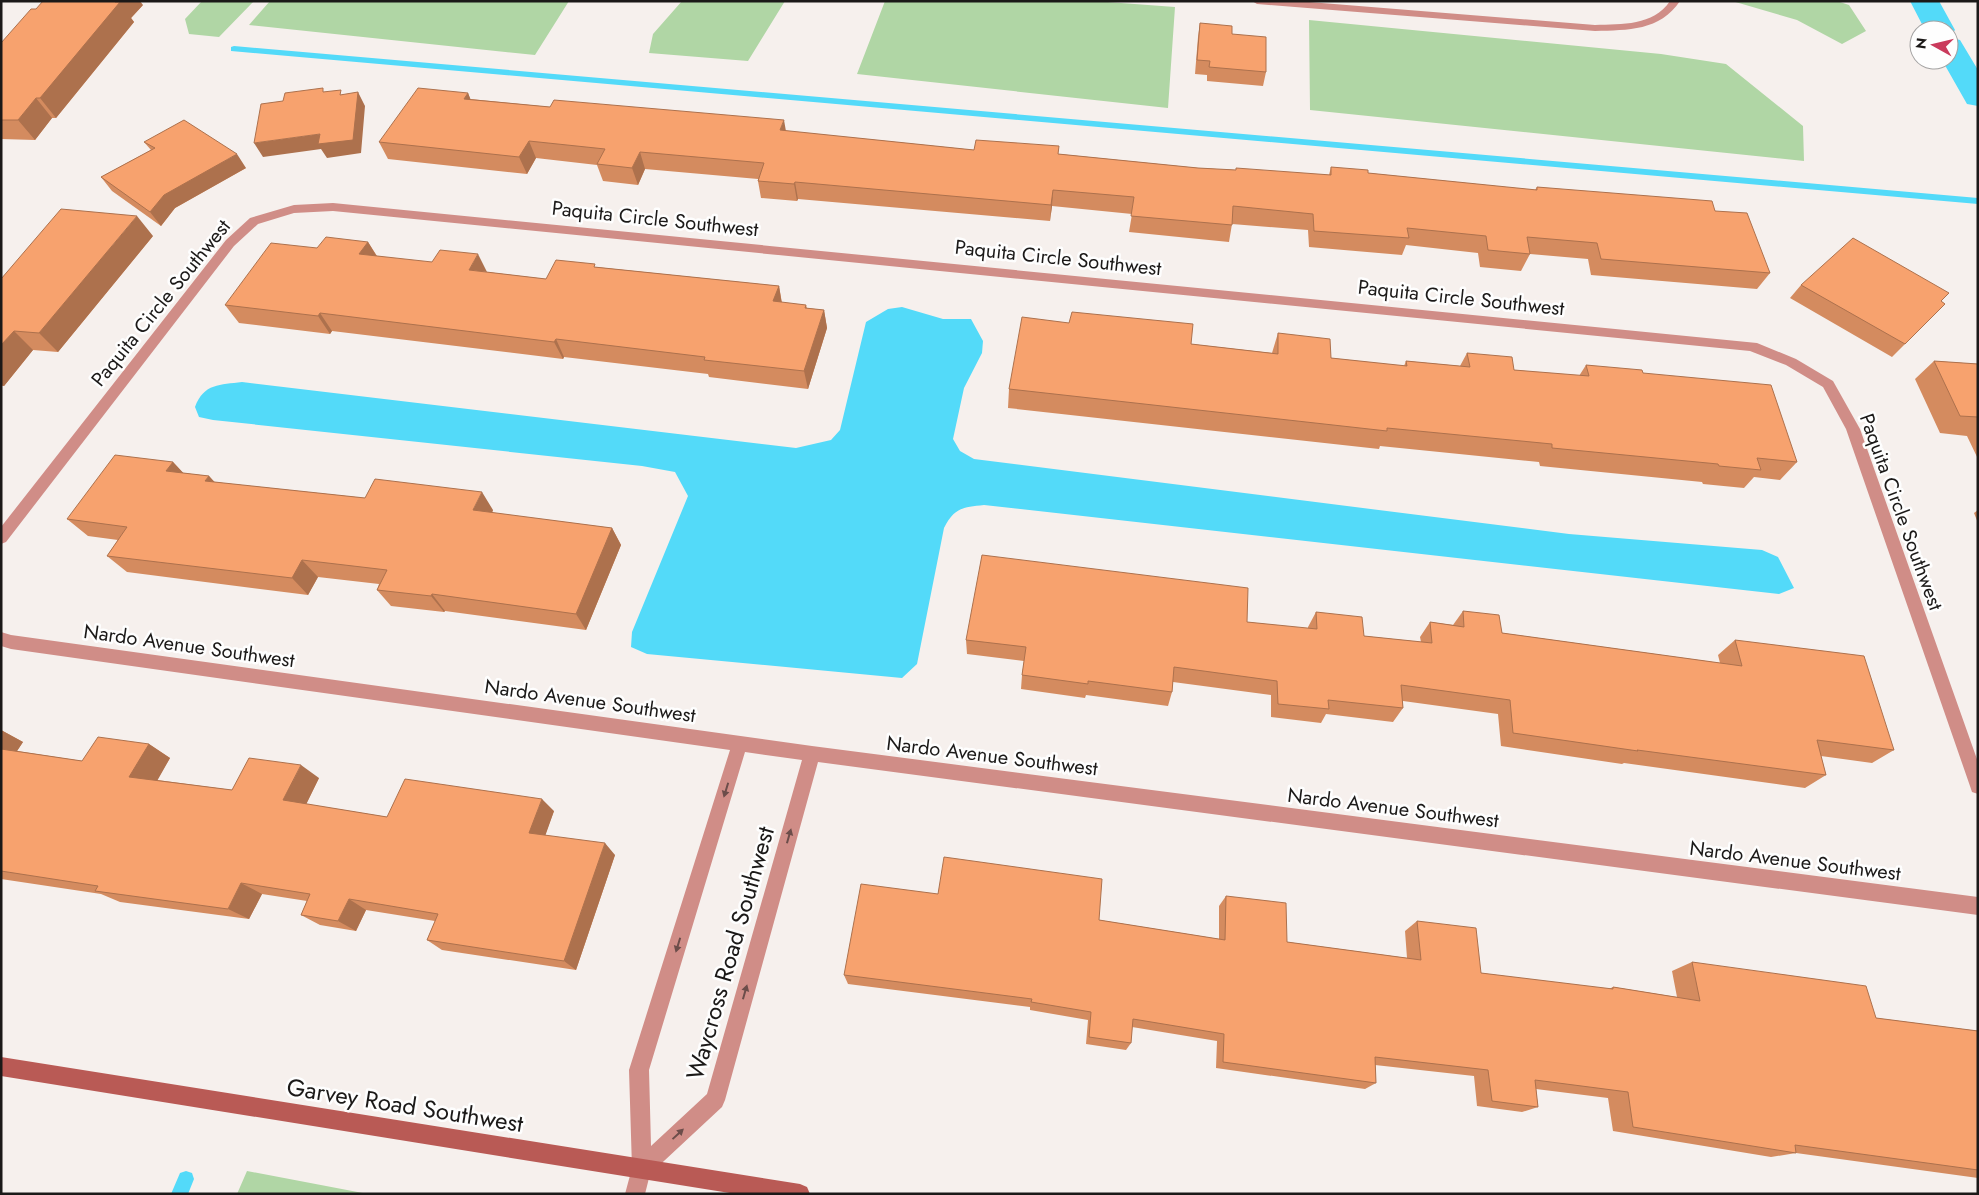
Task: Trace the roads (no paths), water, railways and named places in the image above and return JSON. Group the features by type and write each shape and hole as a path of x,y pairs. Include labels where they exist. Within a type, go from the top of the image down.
{"street":[{"path":"1257,1 1588,28 1615,28 1652,21 1666,15 1675,1"},
{"name":"Paquita Circle Southwest","path":"1,538 230,243 254,221 294,209 333,207 1752,346 1791,362 1828,384 1853,429 1978,786"},
{"name":"Nardo Avenue Southwest","path":"1,639 812,754 1978,906"},
{"path":"636,1194 642,1168 639,1070 740,744"},
{"name":"Waycross Road Southwest","path":"642,1168 715,1100 812,754"},
{"name":"Garvey Road Southwest","path":"1,1066 800,1194"}],"water":[{"path":"902,307 943,319 971,319 983,341 982,353 964,388 953,439 960,451 974,459 1569,534 1762,550 1778,557 1794,588 1779,594 984,505 965,508 956,512 944,528 917,664 902,678 647,654 631,647 632,632 688,496 675,472 642,466 213,420 199,417 195,407 203,393 208,389 242,382 796,448 831,440 840,430 866,322 888,309"}],"waterway":[{"path":"1924,1 1934,20"},
{"path":"234,49 1978,201"},
{"path":"1959,64 1978,97"},
{"path":"179,1194 186,1179"}]}
